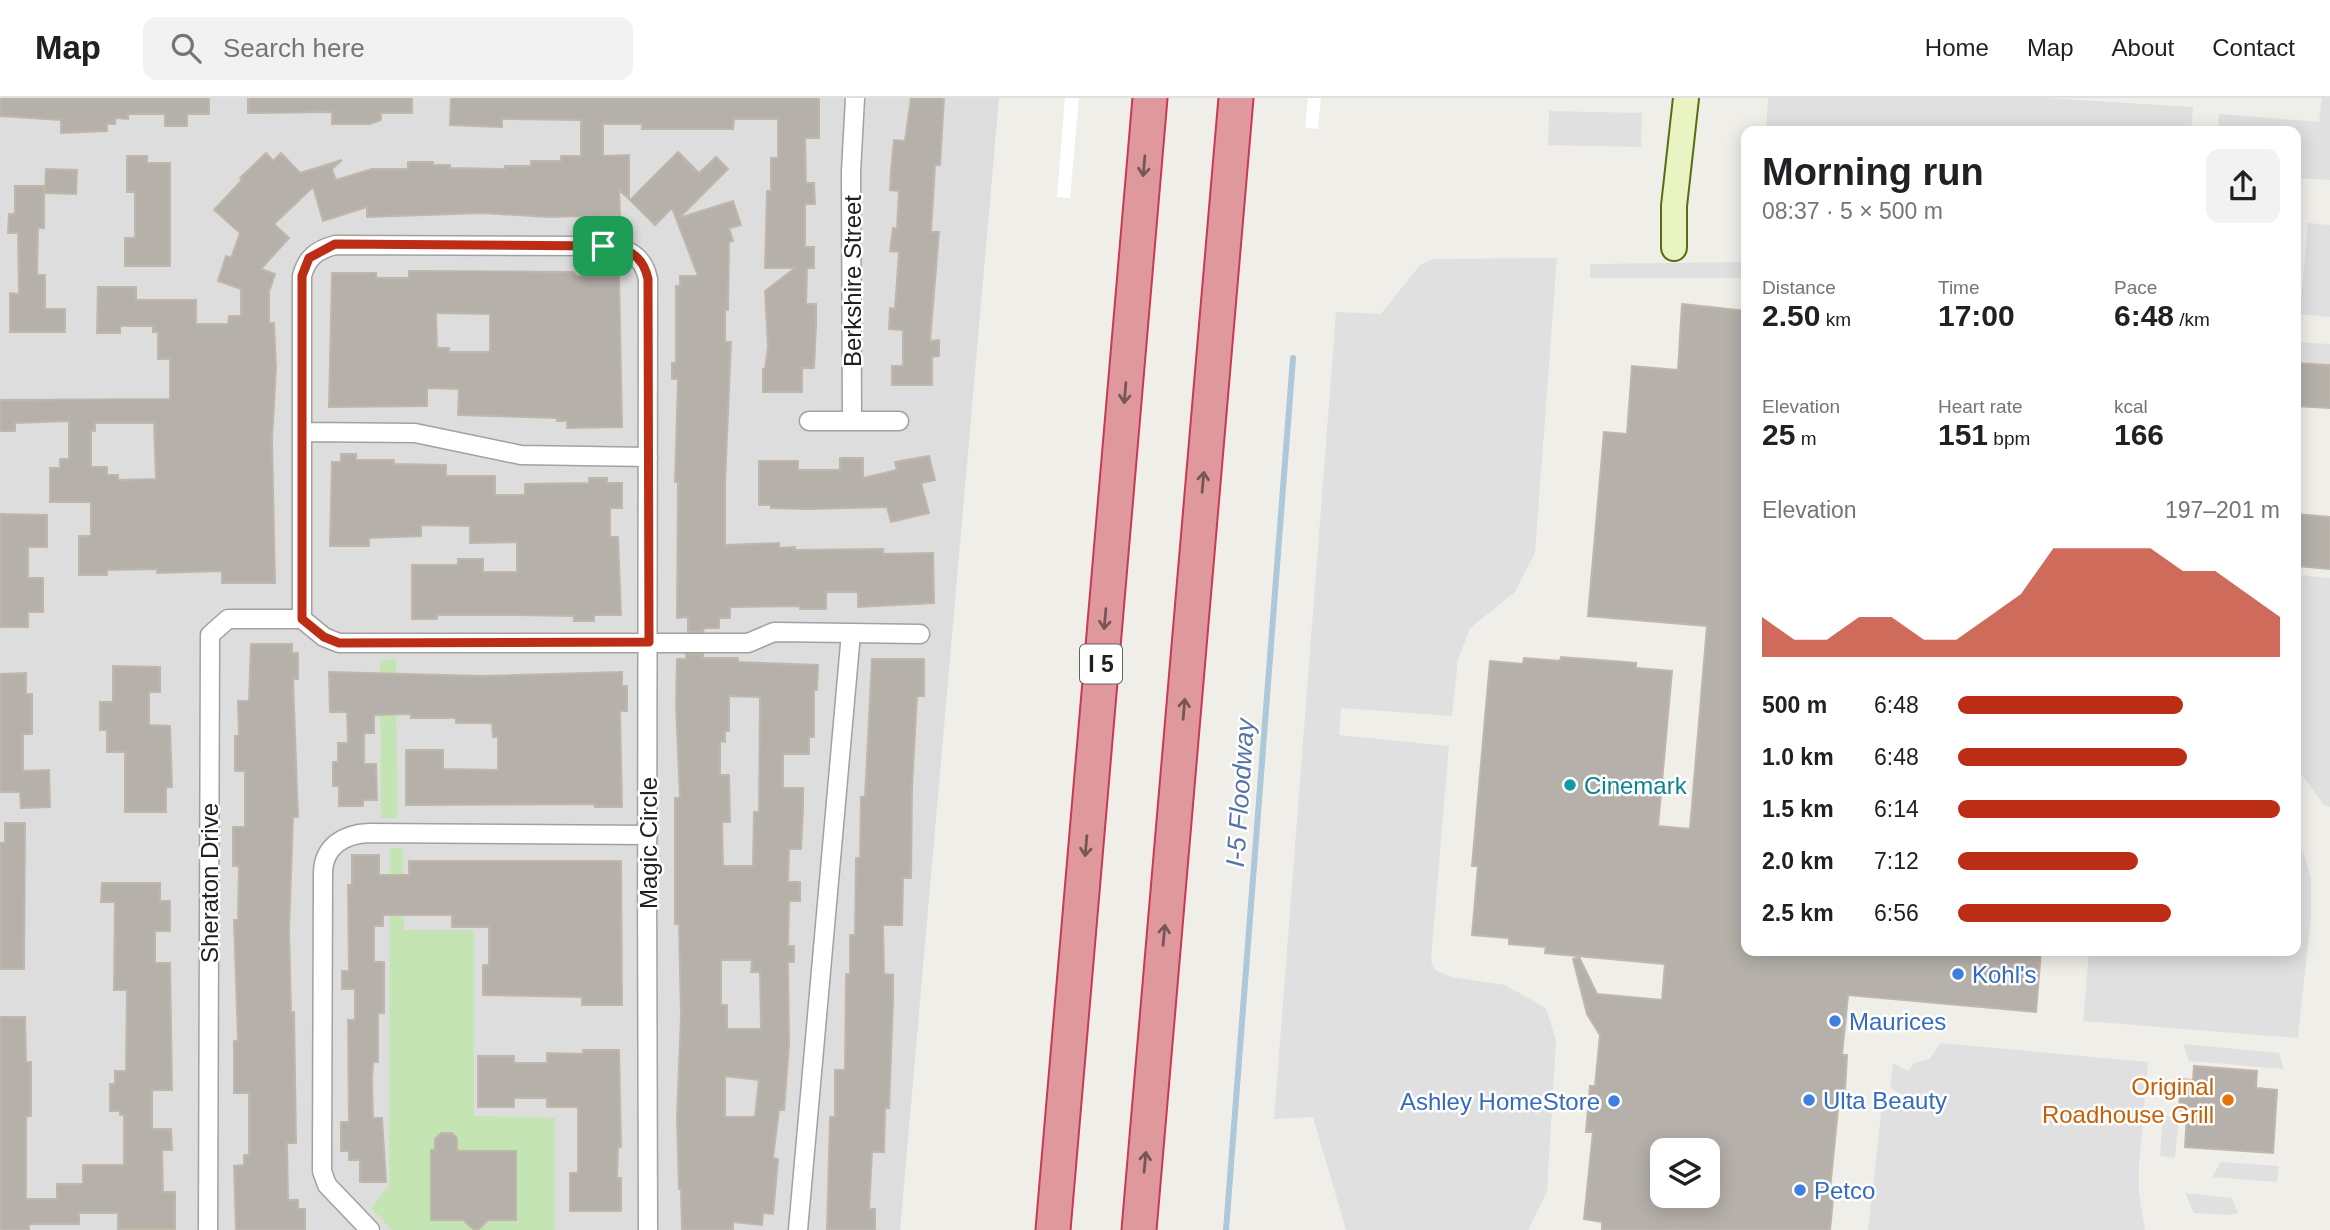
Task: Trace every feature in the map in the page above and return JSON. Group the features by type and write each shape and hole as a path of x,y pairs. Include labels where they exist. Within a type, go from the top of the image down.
{"highway":[{"name":"I 5","path":"1053,1230 1150,98"},
{"path":"1139,1230 1236,98"}],"street":[{"name":"Berkshire Street","path":"852,421 851,172 855,98"},
{"path":"1674,248 1674,206 1686,98"},
{"name":"Magic Circle","path":"302,619 302,276 309,258 335,244 616,246 639,258 648,279 648,1230"},
{"path":"809,421 899,421"},
{"path":"303,432 415,433 521,455 648,457"},
{"name":"Sheraton Drive","path":"208,1230 210,635 228,619 302,619"},
{"path":"302,619 324,637 339,643 748,643 774,632 920,634"},
{"path":"798,1230 851,633"},
{"path":"370,1230 327,1185 321,1165 324,858 334,845 350,835 369,833 648,835"}],"shaded area":[{"path":"0,98 999,98 900,1230 0,1230"},
{"path":"1768,98 2045,98 2193,107 2191,126 1766,126"},
{"path":"2322,98 2330,98 2330,180 2301,178 2301,126 2218,126 2219,114 2319,122"},
{"path":"1549,111 1642,113 1641,147 1548,145"},
{"path":"2308,223 2330,225 2330,317 2301,314"},
{"path":"1557,258 1535,553 1515,592 1470,628 1458,660 1452,716 1341,708 1339,735 1449,746 1431,961 1435,970 1451,977 1505,985 1546,1008 1556,1041 1547,1192 1528,1230 1346,1230 1313,1117 1274,1119 1336,312 1381,314 1420,265 1433,259"},
{"path":"1741,262 1741,278 1590,278 1590,264"},
{"path":"2301,342 2330,344 2330,364 2301,362"},
{"path":"2301,575 2330,578 2330,807 2324,805 2301,774"},
{"path":"2301,850 2311,880 2311,916 2298,1038 2083,1021 2088,956 2301,956"},
{"path":"1940,1043 2148,1062 2139,1165 2139,1193 2145,1230 1868,1230 1882,1105 1906,1106 1907,1097 1890,1088 1893,1063 1908,1071 1914,1063 1930,1059"},
{"path":"2183,1044 2279,1053 2284,1069 2189,1061"},
{"path":"2163,1116 2179,1117 2175,1158 2160,1156"},
{"path":"2221,1162 2279,1166 2277,1182 2212,1177"},
{"path":"2185,1193 2232,1198 2238,1213 2194,1213"}],"green space":[{"path":"396,659 397,818 381,818 380,660"},
{"path":"390,848 403,848 404,930 474,930 474,1116 555,1118 555,1230 392,1230 371,1208 389,1185"}],"pier":[{"path":"1065,98 1079,98 1070,198 1057,197"},
{"path":"1308,98 1321,98 1318,129 1305,128"}],"building":[{"path":"0,98 209,98 209,114 187,114 187,126 165,126 165,114 128,114 128,119 115,118 115,124 107,124 107,131 61,133 61,120 0,116"},
{"path":"248,98 412,98 412,113 381,113 381,120 370,124 332,124 332,112 248,113"},
{"path":"451,98 819,98 819,138 805,138 806,183 814,183 815,204 805,204 805,247 814,247 814,268 807,268 806,304 816,304 816,325 814,368 802,368 802,392 763,392 763,369 768,347 765,291 795,268 765,268 767,191 771,191 771,158 778,158 778,119 734,119 733,129 642,129 642,124 603,124 603,156 629,155 629,199 619,190 620,215 550,217 482,213 367,217 367,207 323,221 313,187 274,224 289,238 261,269 275,274 269,292 269,323 274,323 276,368 272,440 275,583 222,583 222,571 157,573 157,569 107,570 107,575 79,575 79,536 91,536 91,502 50,502 50,468 60,468 60,459 69,459 69,421 15,423 15,431 0,431 0,400 170,399 170,359 158,359 158,332 153,332 153,326 120,326 120,333 97,333 98,287 136,287 136,300 196,300 196,324 228,324 229,316 241,316 241,289 218,281 226,256 231,258 240,233 214,210 242,180 240,178 266,153 273,161 281,153 300,173 342,160 332,169 336,180 372,169 408,169 408,162 433,162 433,165 450,165 450,168 505,169 505,166 531,166 531,161 561,161 561,156 581,156 581,120 502,119 502,127 450,125","holes":["95,423 154,423 156,479 118,480 118,475 107,475 107,467 91,467 91,431 95,431"]},
{"path":"911,98 944,98 940,165 935,165 931,232 939,232 930,341 939,340 939,356 932,357 932,385 892,385 892,366 903,366 903,330 889,329 890,308 895,309 899,252 890,251 893,228 897,229 899,191 890,190 891,171 894,140 905,141"},
{"path":"678,152 699,173 716,157 728,169 679,218 733,201 741,225 729,228 733,241 729,242 728,310 725,310 725,342 731,342 725,545 779,543 779,548 795,547 795,550 883,549 883,554 933,553 934,603 858,607 858,592 826,592 826,609 800,609 800,606 730,607 730,618 719,618 719,628 704,628 703,632 688,632 688,617 677,618 678,482 675,482 678,379 672,379 672,363 676,363 676,286 680,286 680,276 698,276 672,208 655,225 630,200"},
{"path":"127,156 147,156 147,163 170,163 170,266 125,266 125,238 135,238 135,192 127,192"},
{"path":"46,169 77,170 76,194 45,193"},
{"path":"15,186 44,186 44,228 38,228 37,275 45,275 45,309 65,309 65,332 10,332 10,293 19,294 18,233 8,233 9,214 15,214"},
{"path":"409,271 573,272 577,276 619,276 622,427 567,428 567,421 557,421 557,418 458,415 459,389 427,388 427,406 329,407 332,273 376,273 376,278 409,278","holes":["436,313 490,314 490,352 449,352 449,348 437,348"]},
{"path":"1682,304 1741,310 1741,956 2041,956 2036,1012 1848,995 1842,1055 1847,1055 1845,1091 1840,1090 1829,1199 1833,1199 1830,1230 1602,1230 1602,1222 1584,1219 1593,1132 1586,1132 1590,1086 1595,1086 1600,1035 1587,1014 1573,959 1579,957 1597,994 1662,1000 1665,964 1545,953 1546,947 1509,944 1509,938 1472,935 1478,866 1472,866 1490,661 1523,664 1524,658 1560,661 1561,657 1636,663 1636,668 1672,671 1658,826 1690,829 1707,626 1588,616 1604,432 1627,434 1632,366 1678,370"},
{"path":"2301,363 2330,365 2330,408 2301,406"},
{"path":"341,454 356,454 356,460 394,460 394,464 446,465 446,476 495,476 495,495 525,495 525,484 589,483 589,478 607,478 607,483 622,483 622,508 610,508 610,537 618,537 621,615 594,615 594,621 574,621 574,616 517,615 437,615 437,619 412,619 412,565 458,565 458,559 483,559 483,572 517,572 517,542 470,543 470,526 421,525 421,536 369,538 369,546 330,546 332,462 341,462"},
{"path":"929,456 935,480 921,483 929,513 891,522 887,507 808,509 759,505 759,461 798,461 798,470 840,470 840,458 863,458 863,478 897,470 895,462"},
{"path":"0,514 47,515 47,547 28,547 28,578 43,578 43,612 28,612 28,627 0,627"},
{"path":"2301,514 2330,517 2330,569 2301,566"},
{"path":"251,644 292,644 292,653 298,653 298,679 293,679 298,817 293,817 289,931 291,1012 294,1012 296,1143 287,1143 288,1200 298,1200 298,1209 305,1209 305,1230 236,1230 234,1166 244,1165 244,1155 249,1155 249,1093 234,1093 234,1041 238,1041 234,920 238,920 239,866 233,866 233,827 245,827 245,771 235,771 235,736 239,736 238,701 249,701"},
{"path":"686,654 703,654 703,658 738,658 738,662 818,665 817,690 814,690 814,737 809,737 809,754 783,754 783,788 803,788 803,809 801,849 789,849 788,882 800,882 800,901 789,901 788,946 794,946 794,962 788,962 789,1045 784,1110 779,1110 773,1158 778,1159 773,1214 763,1213 762,1225 733,1222 733,1230 682,1230 677,1117 681,1016 679,924 675,924 675,798 680,798 677,659 686,659","holes":["729,696 760,697 759,812 754,812 753,866 723,866 722,822 730,822 729,775 720,775 720,741 725,742 725,731 729,731","721,960 752,960 751,972 760,972 761,1029 727,1029 727,1005 721,1005","725,1076 759,1080 755,1117 725,1117"]},
{"path":"872,659 924,659 924,696 917,696 911,878 903,878 902,925 883,925 884,974 893,975 893,1001 889,1108 885,1108 884,1152 872,1152 869,1209 875,1209 875,1230 827,1230 830,1117 835,1117 835,1070 845,1070 846,974 850,974 850,935 855,935 856,858 860,858 861,797 865,797"},
{"path":"113,666 160,667 160,692 149,692 149,725 170,726 172,787 166,787 166,812 125,812 125,752 107,752 107,730 100,730 100,702 113,702"},
{"path":"329,672 482,676 622,672 622,686 627,686 627,711 620,711 622,807 595,807 595,804 406,805 406,750 443,750 443,769 498,770 498,737 493,737 492,723 456,723 456,718 411,718 411,714 374,715 374,733 364,733 364,764 376,764 377,800 363,800 363,806 339,806 339,786 333,786 333,762 338,762 338,743 348,743 347,712 330,712"},
{"path":"26,673 26,694 32,694 32,734 23,734 23,771 49,770 50,807 21,808 20,792 0,792 0,674"},
{"path":"5,823 25,823 24,969 0,969 0,843 5,843"},
{"path":"352,855 379,855 379,875 409,875 409,861 621,861 622,1005 582,1005 582,997 483,995 483,965 489,965 489,927 452,927 452,915 383,915 383,926 374,926 374,962 384,962 384,1013 378,1013 378,1062 373,1062 372,1079 373,1118 382,1118 386,1182 360,1182 360,1160 349,1160 349,1151 341,1151 341,1122 349,1122 348,1020 355,1020 355,989 342,989 342,971 349,971 348,885 352,885"},
{"path":"102,883 160,883 160,901 170,901 170,931 155,931 155,963 170,963 172,1090 152,1090 152,1129 171,1129 172,1150 162,1150 163,1192 175,1192 175,1229 118,1229 118,1213 79,1213 79,1224 29,1224 29,1230 0,1230 0,1017 25,1017 26,1062 31,1062 31,1116 26,1117 26,1199 57,1199 57,1184 83,1184 83,1165 124,1165 124,1115 120,1115 120,1111 110,1111 110,1084 115,1084 115,1071 126,1071 127,990 114,990 115,902 101,902"},
{"path":"583,1050 619,1050 621,1147 618,1147 617,1178 621,1178 621,1211 570,1211 570,1173 578,1173 578,1107 547,1107 547,1098 514,1098 514,1107 478,1107 478,1056 514,1056 514,1063 547,1063 547,1053 583,1054"},
{"name":"Original Roadhouse Grill","path":"2194,1066 2257,1071 2256,1088 2277,1090 2273,1153 2185,1147 2187,1114 2179,1110 2181,1079 2193,1080"},
{"path":"441,1133 452,1133 457,1138 457,1150 460,1151 516,1151 516,1220 488,1220 479,1229 473,1229 463,1220 431,1220 431,1150 435,1150 435,1139"}],"waterway":[{"name":"I-5 Floodway","path":"1226,1230 1293,358"}],"place":[{"name":"Cinemark","path":"1570,785"},
{"name":"Kohl's","path":"1958,974"},
{"name":"Maurices","path":"1835,1021"},
{"name":"Ulta Beauty","path":"1809,1100"},
{"name":"Original Roadhouse Grill","path":"2228,1100"},
{"name":"Ashley HomeStore","path":"1614,1101"},
{"name":"Petco","path":"1800,1190"}],"route":[{"path":"335,244 603,246 628,250 639,258 645,266 648,279 649,642 339,643 330,641 317,632 302,619 302,276 304,265 309,258 335,244"}]}
